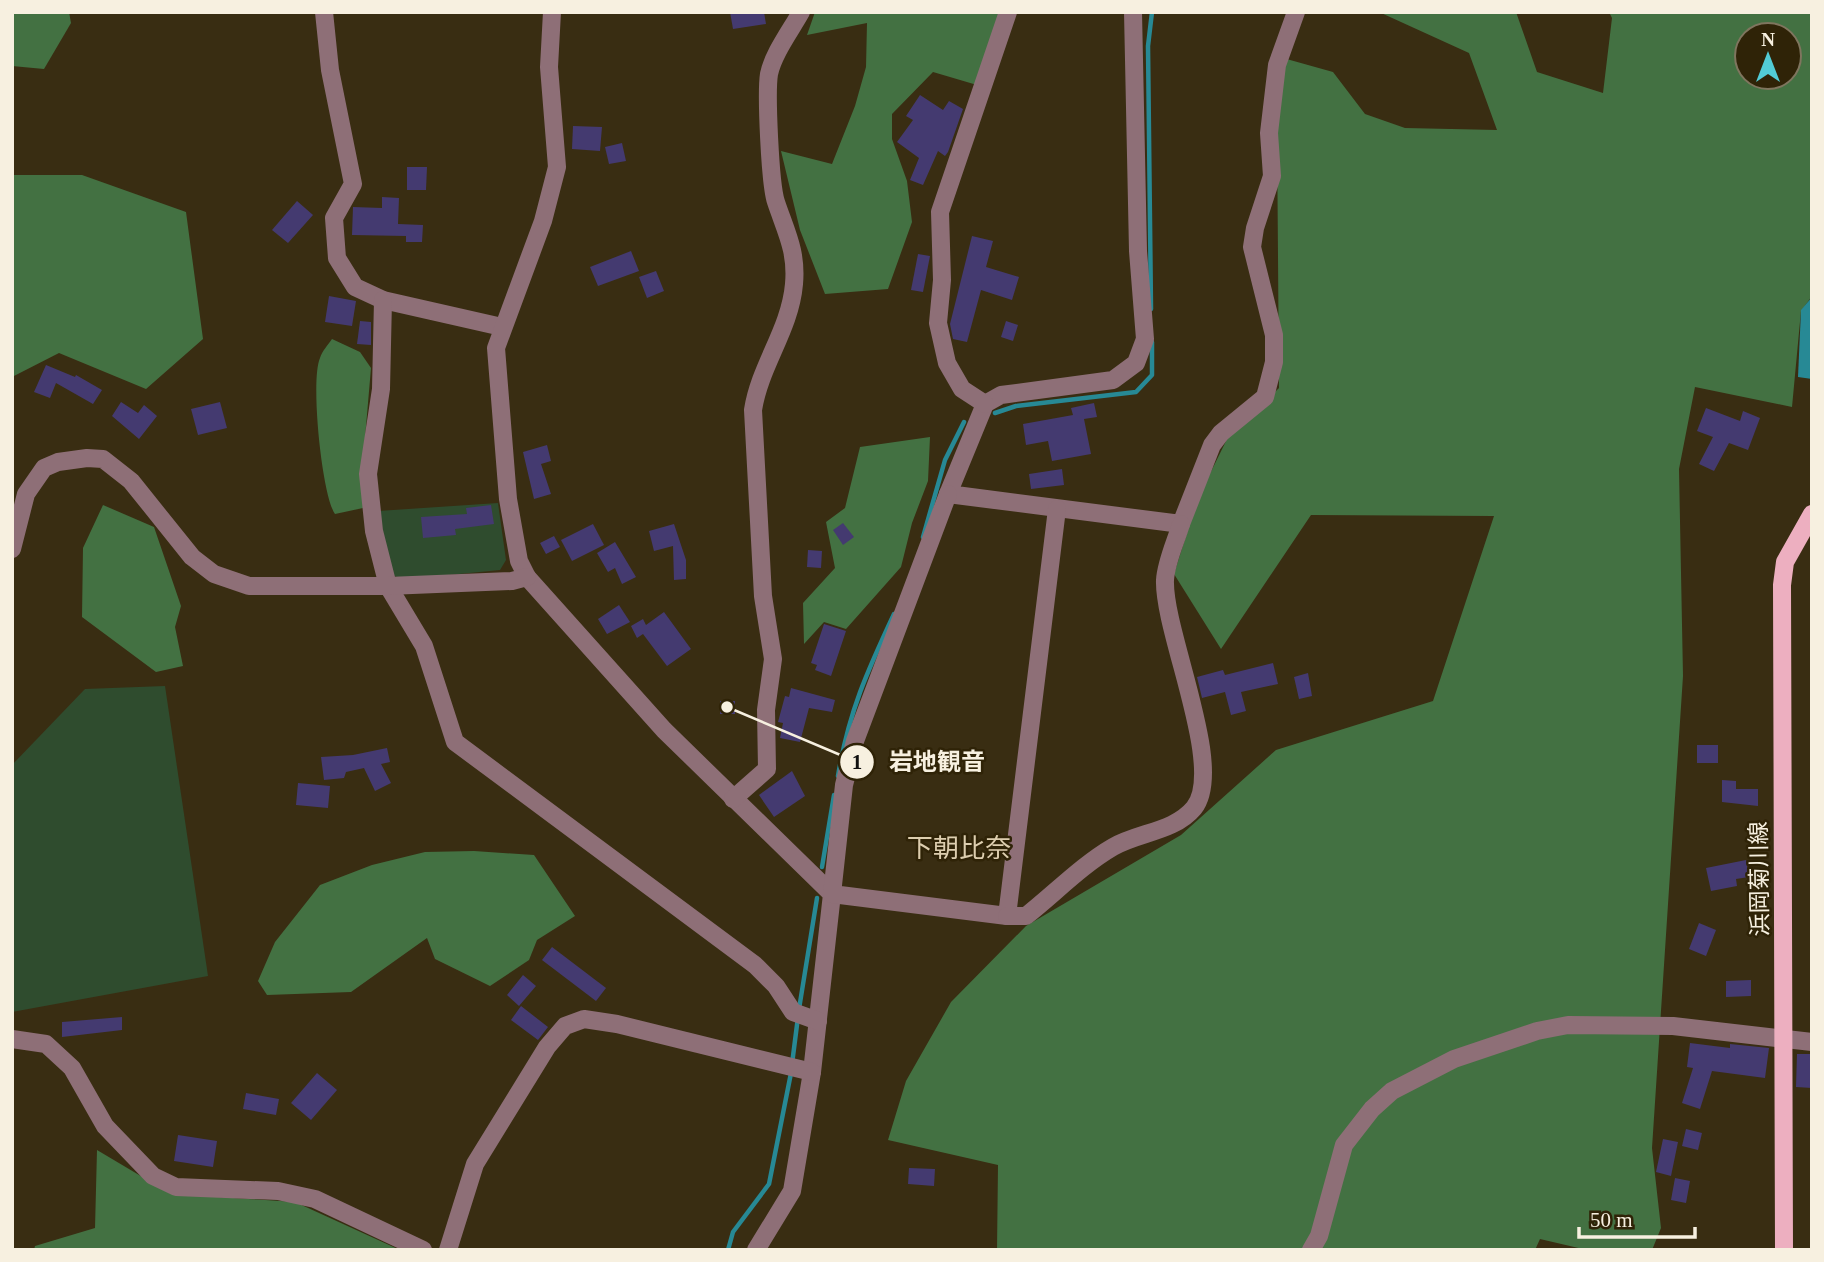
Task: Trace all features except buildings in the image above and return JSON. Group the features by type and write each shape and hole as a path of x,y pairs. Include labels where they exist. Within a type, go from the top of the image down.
{"main road":[{"name":"浜岡菊川線","path":"1784,1250 1782,585 1785,562 1812,514"}],"street":[{"path":"324,12 330,70 353,184 334,218 337,258 355,287 383,300 502,327"},
{"path":"551,12 549,67 557,167 543,221 496,348 508,499 519,561 527,577 664,730 832,894 1007,916 1026,916 1114,846 1177,823 1194,808 1203,791 1192,701 1174,632 1165,579 1181,524 1212,445 1221,433 1265,397 1274,362 1274,335 1252,247 1255,228 1272,176 1269,133 1277,65 1296,12"},
{"path":"733,799 767,769 766,710 774,659 763,596 753,410 757,382 781,337 794,286 790,236 774,189 769,73 801,12"},
{"path":"985,404 962,389 947,363 938,323 942,280 940,212 1008,12"},
{"path":"756,1250 792,1191 800,1069 807,1017 832,894 844,785 855,741 948,494 985,404 1001,395 1114,380 1136,363 1146,339 1138,251 1133,12"},
{"path":"383,300 381,389 368,474 374,531 388,586 424,646 456,742 755,965 807,1017"},
{"path":"12,549 26,494 44,468 58,462 103,459 131,481 192,558 214,574 249,586 388,586 512,581 527,577"},
{"path":"948,494 1181,524"},
{"path":"1007,916 1057,509"},
{"path":"448,1250 475,1164 547,1047 565,1026 584,1019 617,1024 800,1069"},
{"path":"1311,1250 1319,1236 1344,1145 1372,1109 1392,1091 1454,1059 1537,1031 1568,1024 1673,1026 1812,1042"},
{"path":"12,1040 46,1044 72,1068 105,1126 153,1176 176,1187 278,1191 315,1199 423,1250"}],"green space":[{"path":"12,12 69,12 71,23 44,69 12,66"},
{"path":"815,12 1001,12 977,85 933,72 892,114 892,139 907,181 912,222 888,289 825,294 800,230 781,151 832,164 855,106 866,67 867,23 807,35"},
{"path":"1379,12 1516,12 1537,72 1603,93 1612,18 1609,12 1812,12 1812,296 1801,311 1792,407 1695,387 1679,469 1683,676 1652,1148 1661,1228 1652,1250 1587,1250 1540,1239 1535,1250 997,1250 998,1165 888,1140 906,1081 951,1002 1026,926 1181,835 1276,750 1433,701 1494,516 1311,515 1221,649 1174,574 1198,498 1228,437 1279,388 1277,127 1283,58 1333,72 1365,114 1405,128 1497,130 1469,53"},
{"path":"12,175 82,175 186,212 203,339 146,389 59,353 12,377"},
{"path":"332,339 360,352 371,368 362,473 363,508 335,514 330,503 322,463 316,389 320,358"},
{"path":"930,437 928,481 912,523 901,567 846,629 824,622 804,644 803,603 835,568 826,522 845,508 860,447"},
{"path":"498,503 506,560 500,570 408,579 393,576 378,511"},
{"path":"103,505 154,527 181,606 175,627 183,666 156,672 82,617 83,548"},
{"path":"165,686 208,976 12,1012 12,765 85,689"},
{"path":"474,851 534,855 575,916 537,940 529,960 490,986 435,959 427,938 351,992 267,995 258,981 275,942 320,885 372,865 425,852"},
{"path":"97,1150 171,1194 295,1202 400,1250 34,1250 35,1246 95,1228"}],"water":[{"path":"1812,297 1812,379 1798,377 1801,310"}],"waterway":[{"path":"1151,309 1148,46 1152,12"},
{"path":"995,413 1016,406 1136,392 1152,375 1152,342"},
{"path":"923,537 945,460 964,422"},
{"path":"838,776 860,692 894,614"},
{"path":"822,867 834,795"},
{"path":"799,1009 817,898"},
{"path":"792,1064 798,1017"},
{"path":"728,1250 733,1232 769,1184 791,1073"}],"place":[{"name":"岩地観音","path":"727,707"}],"district":[{"name":"下朝比奈","path":"959,848"}]}
